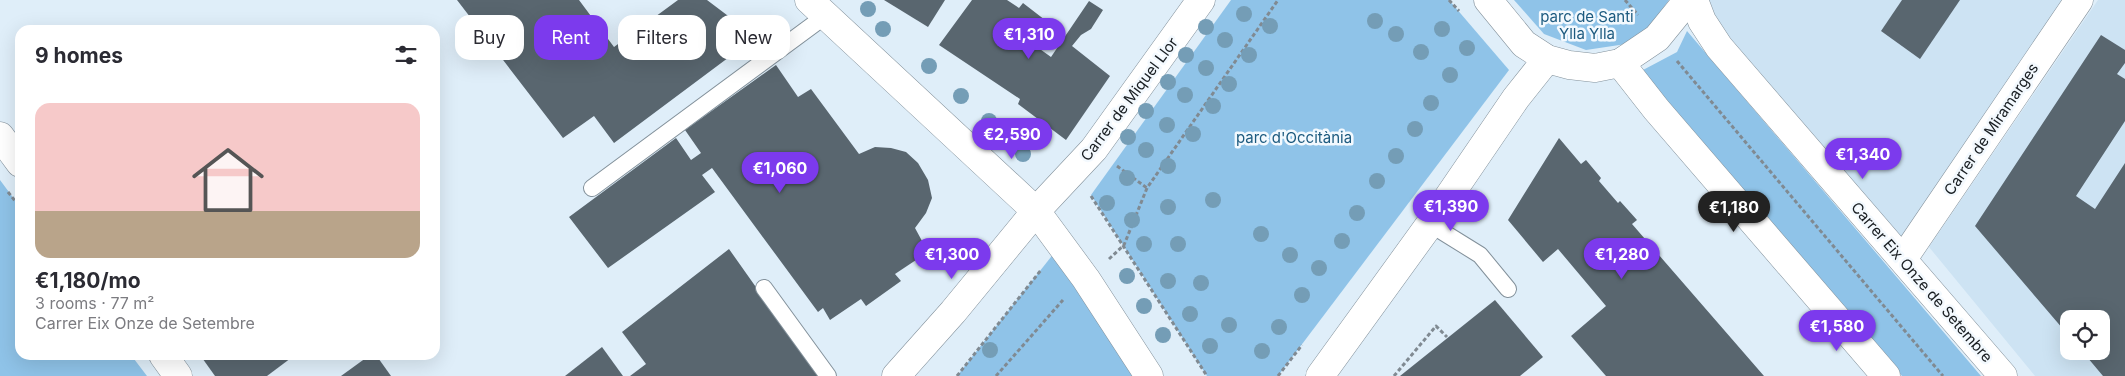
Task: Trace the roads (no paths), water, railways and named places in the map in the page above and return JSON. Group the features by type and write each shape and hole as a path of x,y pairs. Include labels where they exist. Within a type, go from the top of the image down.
{"street":[{"name":"Carrer de Miquel Llor","path":"896,376 953,312 1036,211 1094,149 1201,0"},
{"path":"1488,0 1524,44 1547,59 1569,65 1595,68 1620,63 1657,38 1688,0"},
{"name":"Carrer Eix Onze de Setembre","path":"1694,0 1702,21 1720,47 2003,376"},
{"name":"Carrer de Miramarges","path":"1903,259 2079,0"},
{"path":"817,8 1036,211 1086,279 1149,376"},
{"path":"1320,376 1430,224 1516,98 1547,59"},
{"path":"1620,63 1656,109 1886,376"},
{"path":"0,136 15,156"},
{"path":"167,360 178,376"}],"lane":[{"path":"592,188 817,8"},
{"path":"1430,224 1480,255 1508,289"},
{"path":"764,288 828,376"}],"park label":[{"name":"parc de Santi Ylla Ylla","path":"1587,24"},
{"name":"parc d'Occitània","path":"1294,137"}]}
